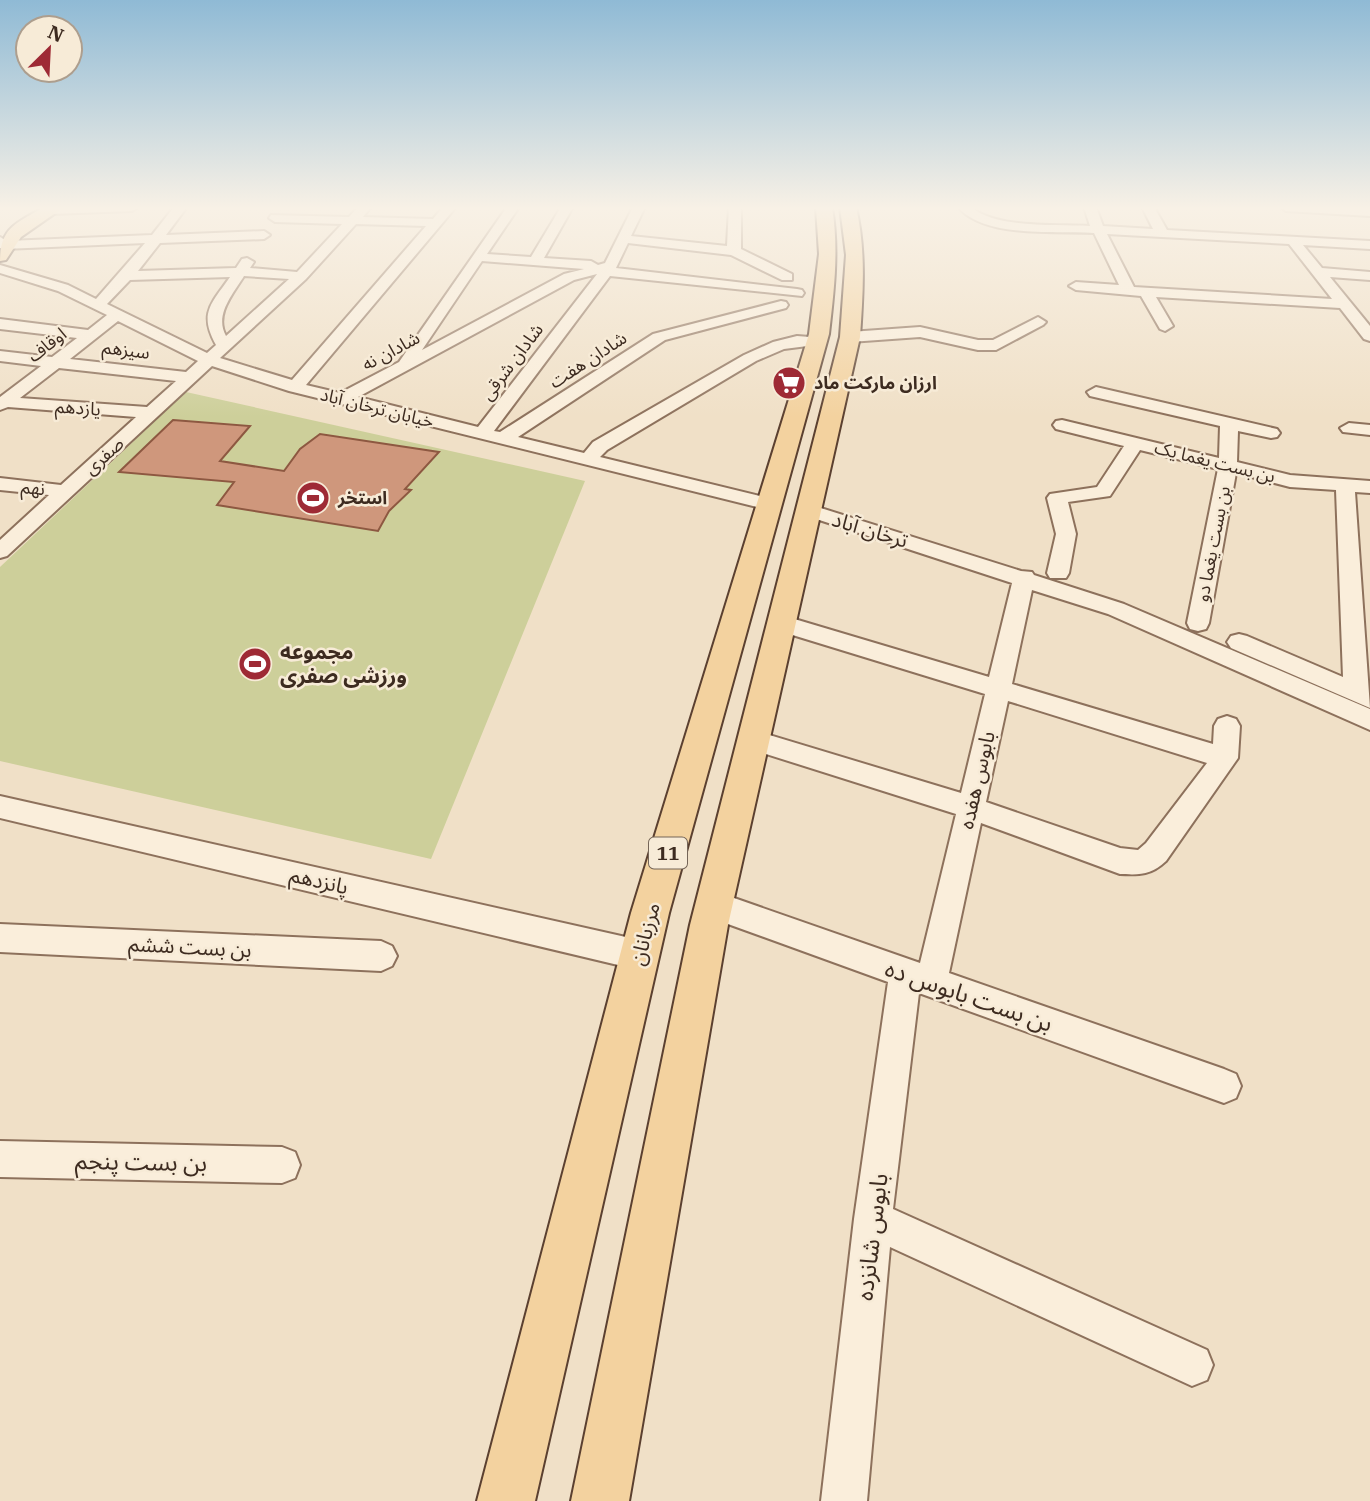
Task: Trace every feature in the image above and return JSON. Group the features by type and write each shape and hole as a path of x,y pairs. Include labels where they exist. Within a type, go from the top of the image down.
{"main road":[{"name":"مرزبانان","path":"600,1501 714,905 808,510 833,339 826,277"},
{"name":"مرزبانان","path":"506,1501 639,955 769,504 854,291 854,277"},
{"path":"769,504 808,510"}],"street":[{"name":"خیابان ترخان آباد","path":"25,277 63,289 209,360 295,387 769,504"},
{"path":"98,305 125,277"},
{"path":"225,346 214,328 217,307 237,277"},
{"path":"209,360 300,277"},
{"path":"295,387 391,277"},
{"path":"402,367 464,277"},
{"name":"شادان نه","path":"342,399 569,277"},
{"name":"شادان شرقی","path":"482,434 602,277"},
{"path":"671,277 797,293"},
{"path":"1122,277 1129,291"},
{"path":"1322,277 1370,336"},
{"path":"1076,286 1344,304"},
{"path":"1146,292 1165,326"},
{"name":"شادان هفت","path":"502,439 659,337 781,305"},
{"name":"اوقاف","path":"2,404 117,315"},
{"path":"587,460 600,446 750,358 779,345 797,341 920,332 978,345 996,345 1038,322"},
{"path":"0,324 91,335"},
{"name":"سیزهم","path":"0,356 190,378"},
{"name":"صفری","path":"0,551 209,360"},
{"path":"1096,392 1271,433"},
{"name":"یازدهم","path":"2,404 151,413"},
{"name":"بن بست یغما دو","path":"1198,623 1228,465 1229,424"},
{"name":"بن بست یغما یک","path":"1062,425 1290,481 1370,486"},
{"path":"1349,428 1370,430"},
{"path":"1058,573 1066,534 1057,498 1103,492 1135,443"},
{"name":"نهم","path":"0,484 65,492"},
{"path":"1345,485 1360,550 1363,696"},
{"name":"ترخان آباد","path":"808,510 851,511 1112,589 1198,623 1363,696"},
{"name":"ترخان آباد","path":"808,510 1024,577 1116,609 1370,720"},
{"name":"بابوس هفده","path":"918,978 971,808 1024,577"},
{"path":"781,623 1225,758"},
{"path":"753,740 971,808 1120,861 1144,863 1156,852 1225,758 1227,726"},
{"name":"پانزدهم","path":"0,807 639,955"},
{"name":"بن بست بابوس ده","path":"714,905 1224,1086"},
{"name":"بن بست ششم","path":"0,939 381,956"},
{"name":"بابوس شانزده","path":"844,1501 873,1219 918,978"},
{"name":"بن بست پنجم","path":"0,1159 282,1165"},
{"path":"873,1219 1192,1365"}],"green space":[{"name":"مجموعه ورزشی صفری","path":"186,392 585,481 431,859 0,761 0,567"}],"building":[{"path":"173,420 250,426 220,461 284,471 300,449 320,434 439,452 405,489 411,490 389,511 378,531 217,505 234,482 119,472"}],"place":[{"name":"ارزان مارکت ماد","path":"789,383"},
{"name":"استخر","path":"313,498"},
{"name":"مجموعه ورزشی صفری","path":"255,664"}]}
